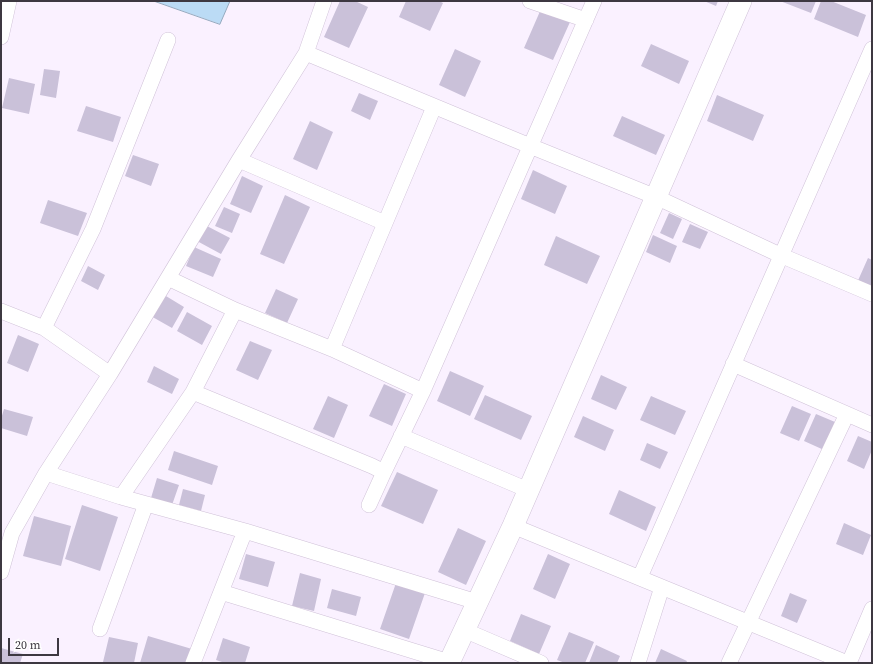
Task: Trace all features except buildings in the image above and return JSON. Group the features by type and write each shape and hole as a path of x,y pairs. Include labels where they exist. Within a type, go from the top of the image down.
{"street":[{"path":"1,37 9,1"},
{"path":"1,572 7,531 110,374 239,160 306,53 324,1"},
{"path":"530,1 586,20"},
{"path":"368,505 423,391 594,1"},
{"path":"221,592 449,663 513,526 741,1"},
{"path":"44,328 93,229 168,40"},
{"path":"640,577 780,255 872,49"},
{"path":"306,53 434,107 656,197 780,255 872,294"},
{"path":"332,349 434,107"},
{"path":"239,160 385,224"},
{"path":"168,278 235,310 332,349 423,391"},
{"path":"122,497 193,392 235,310"},
{"path":"1,311 44,328 110,374"},
{"path":"733,364 872,425"},
{"path":"193,392 384,472"},
{"path":"729,663 847,414"},
{"path":"401,436 528,490"},
{"path":"46,473 146,504 245,531 477,602"},
{"path":"100,629 146,504"},
{"path":"513,526 848,663 872,608"},
{"path":"193,663 245,531"},
{"path":"638,663 662,587"},
{"path":"464,630 541,663"}],"water":[{"path":"154,1 230,1 220,24"}]}
